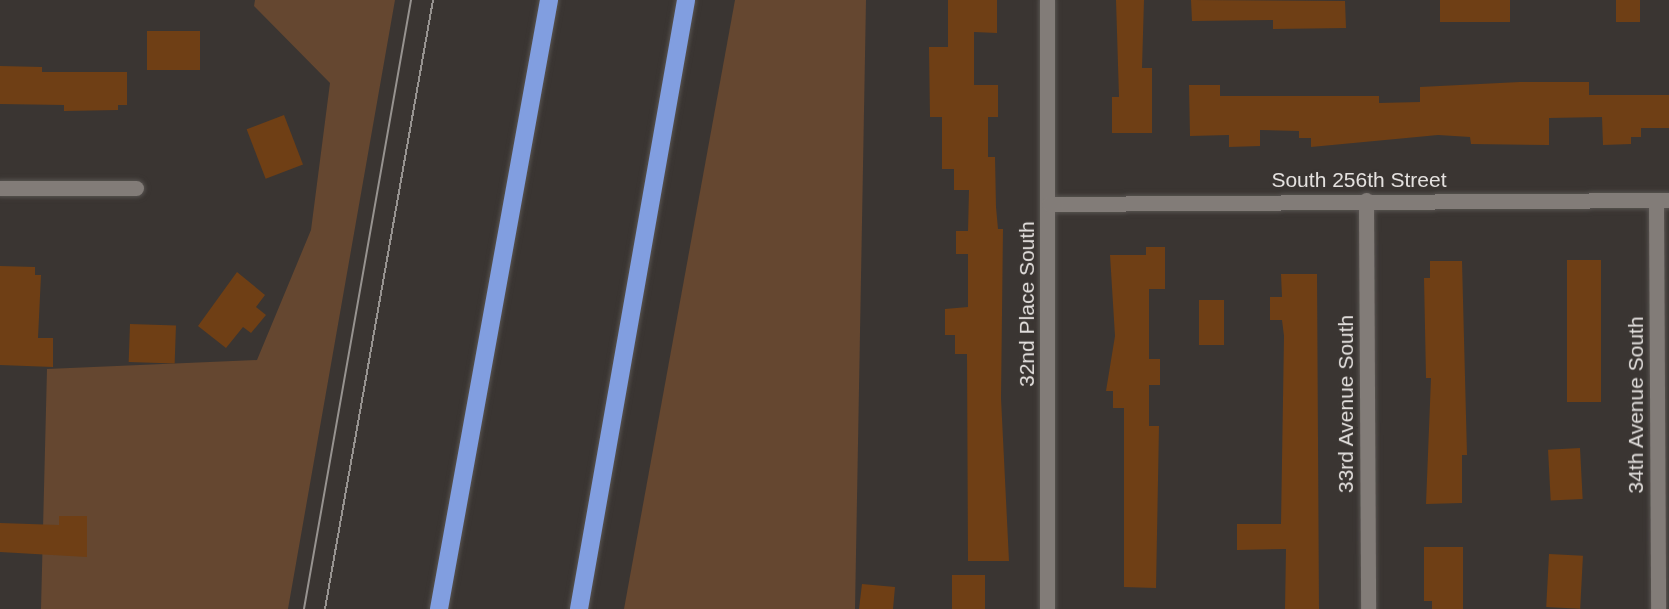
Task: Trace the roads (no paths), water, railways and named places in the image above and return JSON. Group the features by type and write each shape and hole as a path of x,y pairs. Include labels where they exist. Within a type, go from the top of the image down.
{"highway":[{"path":"439,609 549,0"},
{"path":"579,609 686,0"}],"street":[{"name":"32nd Place South","path":"1047,0 1049,204 1047,609"},
{"path":"0,188 136,188"},
{"name":"South 256th Street","path":"1049,204 1366,200 1663,200"},
{"name":"33rd Avenue South","path":"1366,200 1368,609"},
{"name":"34th Avenue South","path":"1658,609 1663,200"}],"tram line":[{"path":"304,609 411,0"},
{"path":"325,609 433,0"}]}
